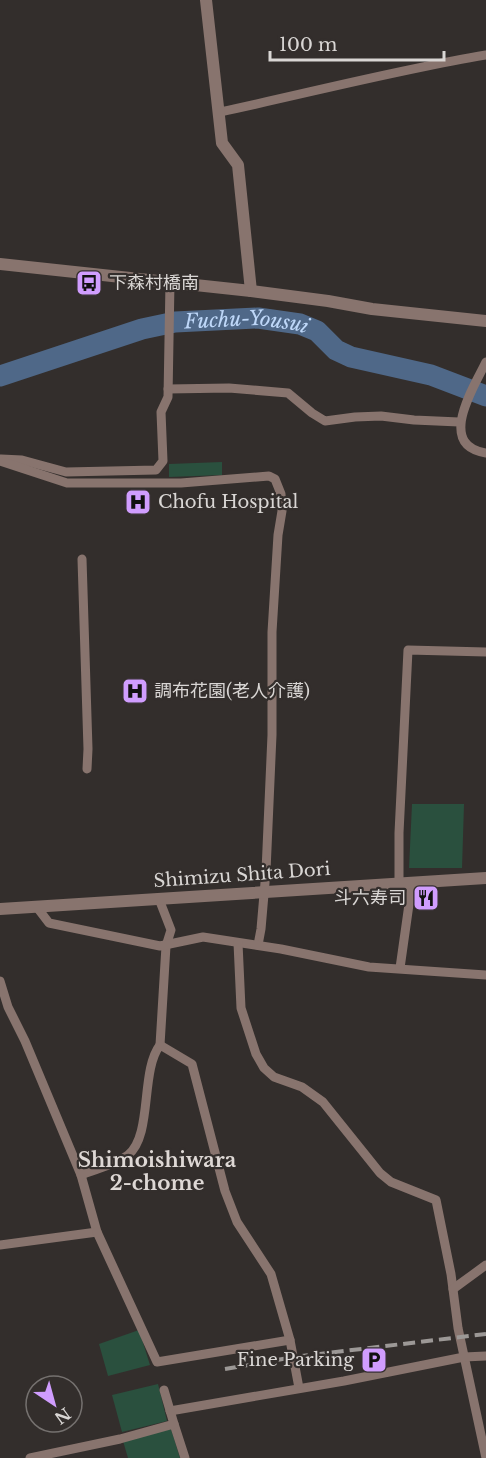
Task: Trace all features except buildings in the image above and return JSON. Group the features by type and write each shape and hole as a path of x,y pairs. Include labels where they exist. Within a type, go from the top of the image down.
{"street":[{"path":"207,0 222,142 238,165 251,291"},
{"path":"220,112 424,66 486,55"},
{"path":"0,264 251,291 372,309 486,321"},
{"path":"0,460 22,460 66,472 156,470 163,461 161,412 168,397 170,282"},
{"path":"486,362 459,422 464,439 472,449 486,453"},
{"path":"168,388 229,388 288,393 312,413 326,421 381,416 459,422"},
{"path":"0,460 67,483 182,483 269,476 275,479 281,494 282,511 278,535 272,632 272,735 265,891 258,945"},
{"path":"82,559 87,768"},
{"path":"400,968 405,883 399,833 408,650 486,652"},
{"name":"Shimizu Shita Dori","path":"0,909 486,878"},
{"path":"81,1175 120,1160 135,1147 146,1109 150,1067 160,1045 166,946 171,930 159,899"},
{"path":"36,906 49,923 166,946 203,937 258,945 369,967 486,975"},
{"path":"238,943 241,1008 256,1054 264,1068 274,1077 302,1087 323,1102 380,1173 391,1182 436,1200 458,1328 486,1458"},
{"path":"0,981 8,1007 25,1041 81,1175 97,1232 157,1362 290,1340"},
{"path":"160,1045 192,1064 225,1191 237,1222 271,1274 290,1340 299,1389"},
{"path":"0,1245 97,1232"},
{"path":"453,1289 486,1265"},
{"path":"170,1411 464,1357 486,1356"},
{"path":"164,1390 185,1458"},
{"path":"30,1458 120,1439 174,1424"}],"green space":[{"path":"222,462 222,475 169,477 169,464"},
{"path":"412,804 464,804 462,868 409,868"},
{"path":"139,1330 150,1365 108,1376 99,1344"},
{"path":"158,1384 167,1421 122,1432 112,1395"},
{"path":"171,1429 180,1458 128,1458 123,1441"}],"waterway":[{"name":"Fuchu-Yousui","path":"0,376 142,329 175,322 258,318 300,324 317,331 336,350 351,357 431,375 486,396"}],"railway":[{"path":"225,1369 294,1357 486,1334"}],"place":[{"name":"下森村橋南","path":"89,283"},
{"name":"Chofu Hospital","path":"138,502"},
{"name":"調布花園(老人介護)","path":"135,691"},
{"name":"斗六寿司","path":"426,898"},
{"name":"Fine Parking","path":"374,1360"}],"district":[{"name":"Shimoishiwara 2-chome","path":"157,1172"}]}
